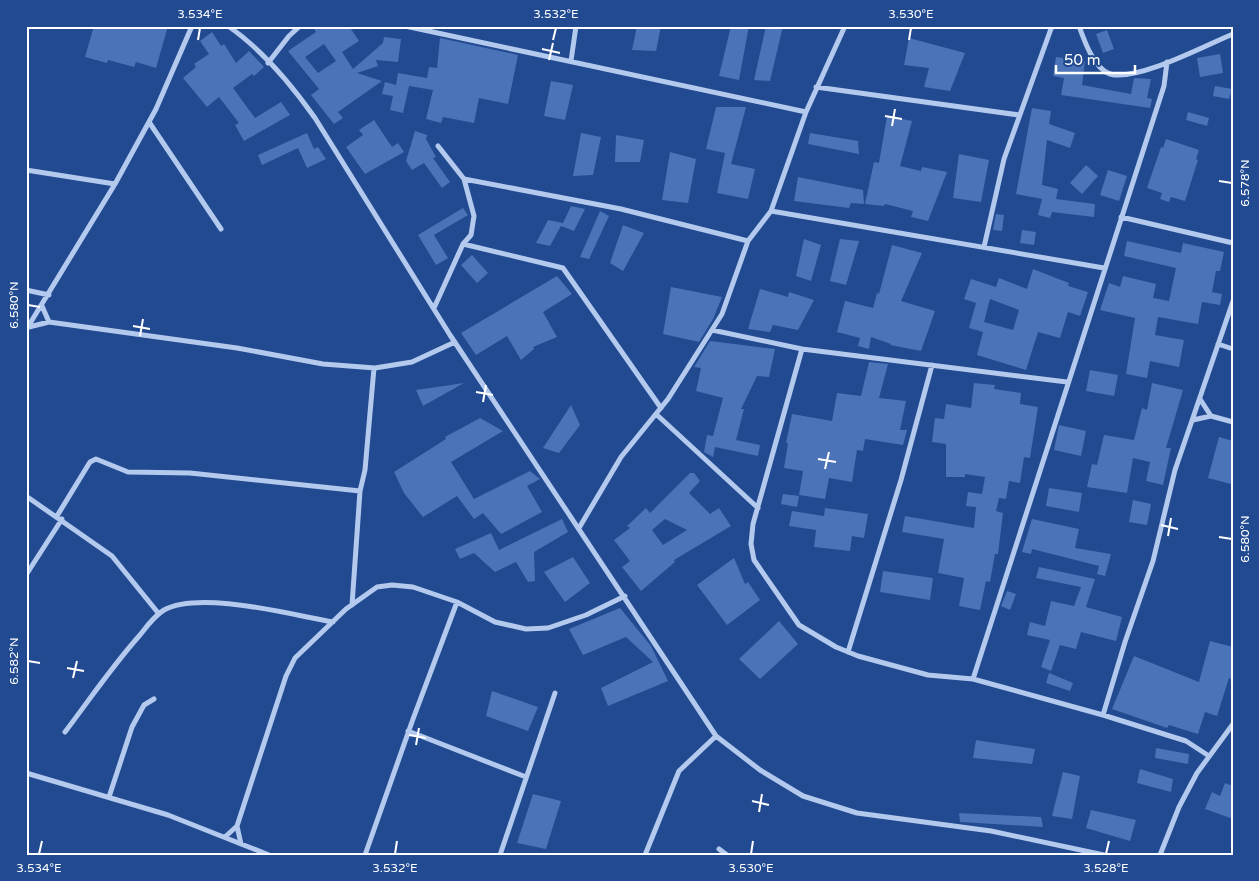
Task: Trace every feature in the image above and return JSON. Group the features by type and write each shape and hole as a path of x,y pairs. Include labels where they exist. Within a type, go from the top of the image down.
{"street":[{"path":"28,329 149,122 192,26"},
{"path":"228,26 249,40 268,63 292,85 315,118 455,342 716,736 760,770 804,796 857,813 991,831 1104,855"},
{"path":"268,63 289,36 300,26"},
{"path":"405,26 806,112"},
{"path":"571,61 576,26"},
{"path":"579,528 621,457 661,408 722,314 748,241 771,211 816,87 845,26"},
{"path":"984,248 1004,159 1052,26"},
{"path":"1079,26 1099,67 1109,74 1120,74 1156,67 1233,34"},
{"path":"973,679 1067,382 1164,86 1167,62"},
{"path":"816,87 1019,115"},
{"path":"149,122 221,230"},
{"path":"434,308 462,244 471,235 474,216 464,179 438,146"},
{"path":"26,170 114,184"},
{"path":"464,179 621,209 748,241"},
{"path":"771,211 1104,268"},
{"path":"1121,217 1233,243"},
{"path":"462,244 563,268 661,408"},
{"path":"26,290 49,295"},
{"path":"1104,714 1125,642 1153,561 1175,470 1233,300"},
{"path":"42,306 49,322"},
{"path":"28,329 49,322 237,348 322,364 374,368 412,362 455,342"},
{"path":"712,330 802,349 1067,382"},
{"path":"1218,344 1233,349"},
{"path":"802,349 758,508 751,544 754,560 799,625 848,652 928,675 973,679 1104,714 1186,741 1209,756"},
{"path":"848,652 901,480 932,365"},
{"path":"352,605 360,491 365,470 374,368"},
{"path":"1200,399 1211,416"},
{"path":"656,414 758,508"},
{"path":"1193,420 1211,416 1233,422"},
{"path":"26,575 90,462 96,459 128,472 190,473 360,491"},
{"path":"26,496 59,517 112,556 159,614"},
{"path":"241,844 237,826 286,676 295,658 352,605 377,588 392,585 412,587 457,602 495,622 526,629 555,625 586,615 624,596"},
{"path":"65,732 119,658 159,614 181,604 200,602 228,604 333,622"},
{"path":"365,855 408,731 457,602"},
{"path":"500,855 554,693"},
{"path":"109,797 132,728 144,705 154,699"},
{"path":"1160,855 1179,807 1209,756 1233,724"},
{"path":"408,731 526,777"},
{"path":"645,855 679,771 716,736"},
{"path":"26,773 168,815 269,855"},
{"path":"224,837 237,826"},
{"path":"719,849 727,855"}],"building":[{"path":"94,26 168,26 156,68 136,62 134,67 108,60 107,63 85,57"},
{"path":"312,26 349,26 359,41 342,52 353,69 383,43 384,37 401,39 398,62 376,60 378,66 357,73 382,81 338,112 343,118 334,124 311,95 319,89 288,51 316,32","holes":["324,44 336,61 318,73 305,57"]},
{"path":"637,26 661,26 656,51 632,50"},
{"path":"731,26 749,26 739,80 719,76"},
{"path":"766,26 783,26 770,81 754,80"},
{"path":"1107,30 1114,49 1103,53 1096,34"},
{"path":"212,32 221,46 224,44 236,63 249,51 264,67 254,76 252,74 233,88 255,118 281,102 290,115 244,141 235,125 239,123 219,97 207,107 183,78 196,67 194,64 209,54 200,41"},
{"path":"440,38 518,55 508,104 479,98 474,123 443,117 441,123 426,119 433,90 409,86 403,113 390,110 393,96 382,94 385,82 396,85 398,73 427,78 429,67 437,68"},
{"path":"909,38 965,53 950,91 924,87 929,68 904,65"},
{"path":"1220,54 1223,73 1200,77 1197,58"},
{"path":"1056,57 1085,61 1082,85 1131,94 1134,78 1151,79 1147,98 1152,99 1150,108 1061,95 1064,78 1053,76"},
{"path":"551,81 573,85 565,120 544,116"},
{"path":"1215,86 1232,89 1229,99 1213,96"},
{"path":"716,107 746,107 731,164 755,169 748,199 717,193 725,153 706,149"},
{"path":"1032,108 1051,111 1049,124 1075,133 1070,148 1047,140 1042,185 1058,189 1056,199 1095,204 1094,217 1052,212 1050,218 1038,215 1042,199 1016,194"},
{"path":"1188,112 1209,118 1207,126 1186,120"},
{"path":"887,116 912,121 900,166 921,171 922,167 947,172 928,221 911,217 913,211 885,204 884,206 865,204 874,162 879,163"},
{"path":"374,120 392,147 398,143 404,152 365,174 346,147 363,135 359,130"},
{"path":"415,131 427,135 426,139 436,157 433,158 450,182 442,188 424,163 412,170 406,161"},
{"path":"307,133 314,149 318,147 326,159 307,168 298,148 262,165 258,155"},
{"path":"581,133 601,137 593,175 573,176"},
{"path":"810,133 858,141 859,154 808,144"},
{"path":"616,135 644,140 640,162 615,162"},
{"path":"1166,139 1199,150 1196,159 1198,160 1185,201 1171,197 1169,202 1160,199 1162,193 1147,188 1161,147 1163,148"},
{"path":"670,152 696,159 688,203 662,200"},
{"path":"959,154 989,160 981,202 953,198"},
{"path":"1086,165 1098,176 1082,194 1070,183"},
{"path":"1108,170 1127,176 1119,201 1100,195"},
{"path":"798,177 863,190 864,204 851,203 849,208 794,201"},
{"path":"571,206 585,209 574,231 561,226 550,246 536,243 548,220 563,223"},
{"path":"463,208 468,215 434,235 448,258 436,265 418,235"},
{"path":"600,211 609,216 589,259 580,257"},
{"path":"996,214 1004,215 1002,231 993,230"},
{"path":"623,225 644,233 623,271 610,263"},
{"path":"1022,230 1036,232 1034,245 1020,243"},
{"path":"804,239 821,245 811,281 796,276"},
{"path":"840,239 859,241 846,285 830,281"},
{"path":"1127,241 1181,253 1183,243 1224,252 1220,271 1216,271 1212,292 1222,294 1220,305 1202,302 1198,324 1158,317 1155,335 1184,340 1179,367 1150,361 1147,378 1126,374 1135,318 1100,310 1109,283 1120,287 1123,276 1156,284 1153,298 1169,301 1176,268 1124,256"},
{"path":"892,245 922,253 901,301 935,311 921,351 890,345 871,337 869,349 858,346 860,338 837,332 845,301 873,308 877,293 879,294"},
{"path":"472,255 488,273 477,283 461,265"},
{"path":"1033,269 1069,283 1068,286 1088,292 1080,316 1068,312 1060,338 1038,332 1026,370 977,355 983,332 969,328 976,303 964,299 971,279 996,287 999,278 1027,289","holes":["990,299 1019,310 1013,330 984,322"]},
{"path":"557,276 572,294 543,312 557,337 533,347 534,349 521,360 507,336 476,355 461,333"},
{"path":"671,287 722,297 713,319 699,342 663,334"},
{"path":"760,289 788,297 789,292 814,300 798,330 773,325 770,332 748,329"},
{"path":"710,341 775,349 769,377 757,376 741,409 744,409 736,440 760,445 758,456 715,447 713,457 704,452 707,435 713,436 723,398 696,391 701,368 694,367"},
{"path":"869,362 888,364 879,398 906,401 900,430 907,430 903,445 865,439 863,451 857,450 852,482 829,478 825,499 799,495 803,471 784,468 788,443 786,443 792,414 832,421 837,393 861,396"},
{"path":"1090,370 1118,375 1114,396 1086,391"},
{"path":"464,383 423,406 416,390"},
{"path":"974,383 995,385 994,389 1021,393 1020,404 1038,407 1030,458 1024,457 1020,483 1009,481 1006,499 999,498 996,511 1003,513 998,554 995,554 990,582 986,581 980,610 959,606 964,578 938,573 944,539 902,532 905,516 974,528 976,507 966,506 968,492 982,494 985,477 965,474 965,477 946,477 946,444 932,442 935,418 944,419 946,404 971,408"},
{"path":"1152,383 1183,390 1166,448 1171,448 1163,485 1146,481 1150,462 1133,458 1127,493 1087,487 1092,464 1097,465 1104,435 1134,440 1142,408 1147,410"},
{"path":"571,405 580,425 559,453 543,448"},
{"path":"480,418 503,431 451,462 474,499 530,471 540,479 527,486 542,512 501,534 483,513 474,519 457,496 423,517 404,493 394,472 446,439 445,437"},
{"path":"1059,425 1086,431 1081,456 1054,450"},
{"path":"1219,437 1233,441 1231,484 1208,478"},
{"path":"690,473 694,473 700,481 689,493 710,514 719,508 731,526 674,560 675,562 641,591 622,567 630,561 614,540 630,528 627,526 646,508 650,513","holes":["665,519 687,530 663,545 652,530"]},
{"path":"1049,488 1082,493 1079,512 1046,506"},
{"path":"783,494 799,496 797,507 781,504"},
{"path":"1133,500 1151,504 1147,525 1129,522"},
{"path":"825,508 868,514 864,538 852,536 850,551 814,547 816,530 789,526 792,511 824,516"},
{"path":"562,519 568,532 534,552 535,581 528,582 516,562 495,572 474,553 460,559 455,549 491,533 499,550"},
{"path":"1032,519 1079,529 1075,548 1111,554 1105,576 1097,574 1099,566 1032,549 1031,554 1022,552"},
{"path":"573,557 590,583 565,602 544,572"},
{"path":"734,558 745,584 748,582 760,600 727,625 697,585"},
{"path":"1039,567 1095,579 1086,607 1122,617 1116,641 1081,632 1076,649 1060,645 1051,671 1041,667 1050,640 1027,635 1030,622 1045,626 1051,601 1074,606 1081,587 1036,578"},
{"path":"883,571 933,578 930,600 880,592"},
{"path":"1007,591 1016,594 1010,610 1001,606"},
{"path":"620,608 651,646 668,681 608,706 601,688 653,662 626,637 583,655 569,629"},
{"path":"779,621 798,644 760,679 739,659"},
{"path":"1210,641 1233,647 1233,680 1229,678 1217,716 1205,712 1198,734 1169,725 1167,728 1112,709 1134,656 1199,682"},
{"path":"1049,673 1073,683 1070,691 1046,683"},
{"path":"492,691 538,707 528,731 486,716"},
{"path":"976,740 1035,749 1032,764 973,758"},
{"path":"1156,748 1189,754 1188,764 1155,758"},
{"path":"1140,769 1173,779 1171,792 1137,783"},
{"path":"1063,772 1080,776 1072,819 1052,816"},
{"path":"1225,783 1233,786 1233,819 1205,809 1212,792 1220,796"},
{"path":"533,794 561,801 546,849 517,843"},
{"path":"1091,810 1136,820 1130,841 1086,828"},
{"path":"959,813 1041,817 1043,827 960,822"}]}
